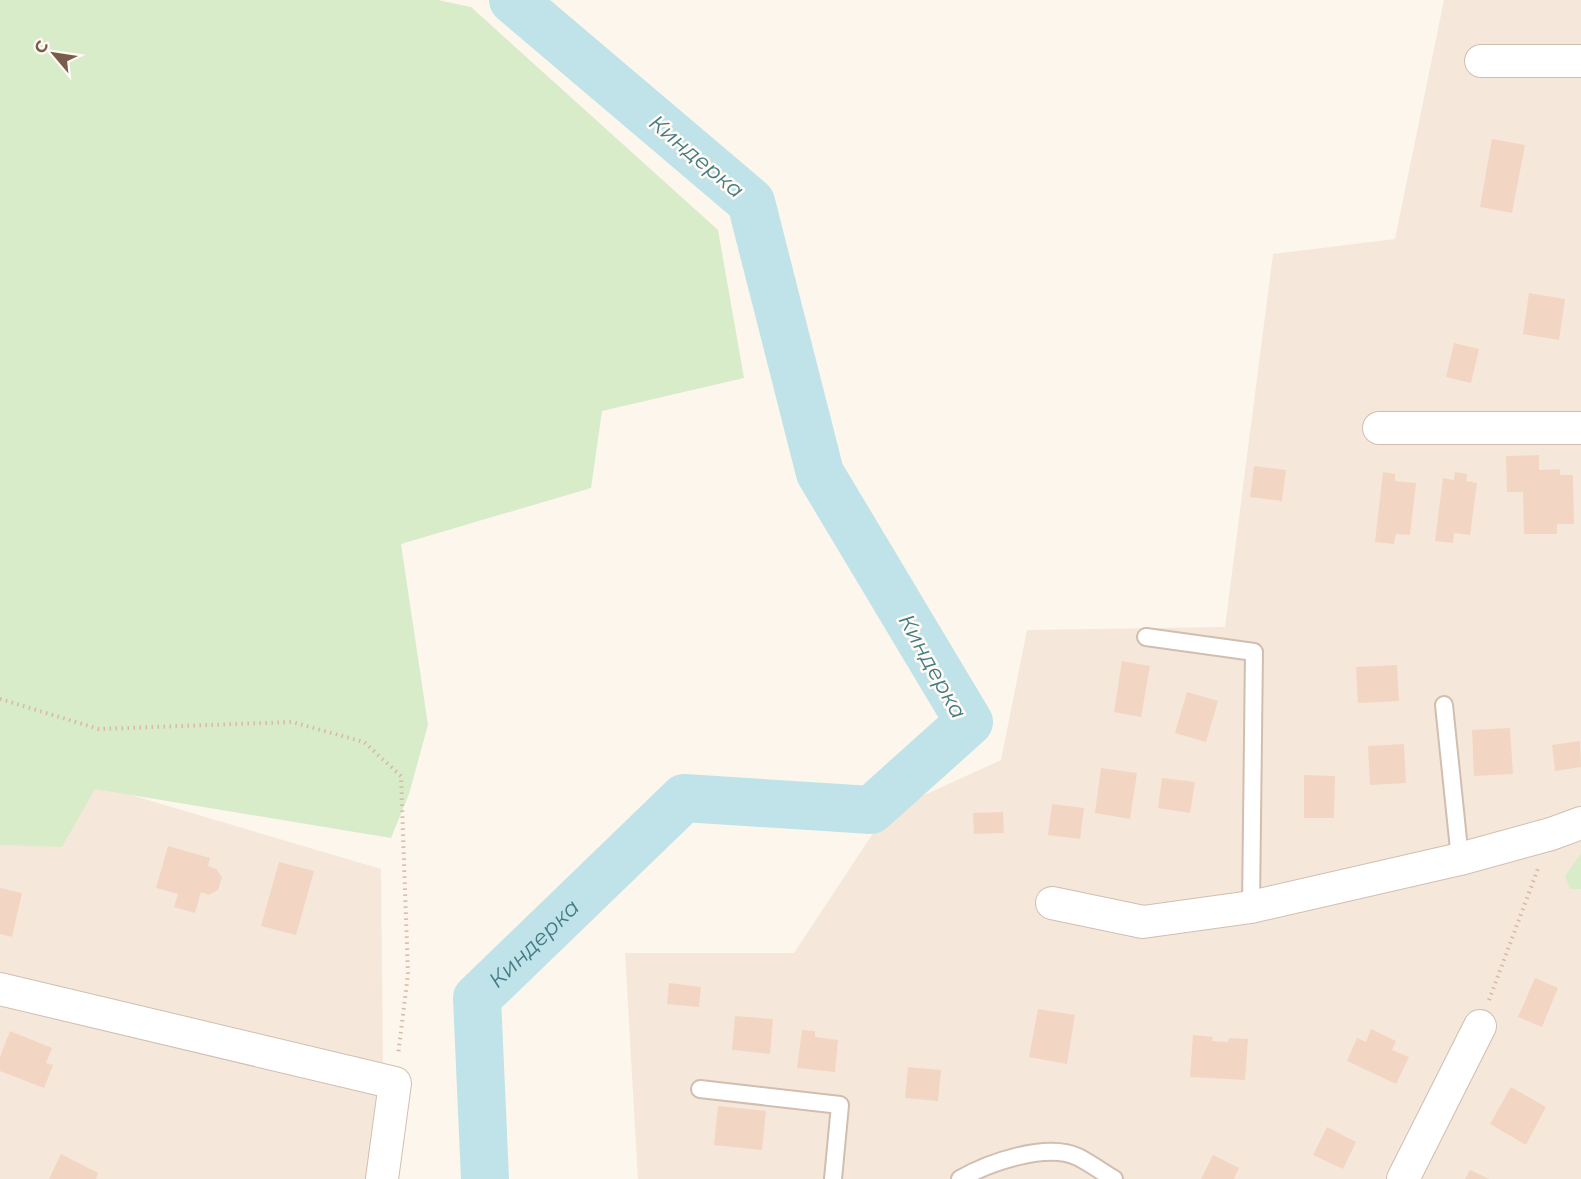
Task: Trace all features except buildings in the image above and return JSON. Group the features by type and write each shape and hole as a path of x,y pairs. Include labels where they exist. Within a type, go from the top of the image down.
{"street":[{"path":"1481,61 1581,61"},
{"path":"1379,428 1581,428"},
{"path":"1052,903 1143,922 1251,907 1460,859 1551,834 1581,823"},
{"path":"0,989 394,1083 382,1179"},
{"path":"1403,1179 1480,1026"}],"lane":[{"path":"1146,637 1254,652 1251,907"},
{"path":"1444,705 1460,859"},
{"path":"700,1089 840,1105 833,1179"},
{"path":"960,1179 1024,1154 1039,1152 1076,1155 1114,1179"}],"path":[{"path":"0,699 99,729 292,722 364,742 401,776 408,974 394,1083"},
{"path":"1480,1026 1551,834"}],"shaded area":[{"path":"1444,0 1581,0 1581,1179 638,1179 625,953 794,953 887,812 1001,760 1027,630 1225,627 1273,254 1395,239"},
{"path":"104,787 381,869 384,1167 381,1179 0,1179 0,814"}],"green space":[{"path":"0,0 438,0 471,7 718,230 744,378 602,411 591,488 401,544 428,725 409,794 391,838 95,789 62,847 0,845"},
{"path":"1581,853 1581,889 1570,889 1565,876"}],"waterway":[{"name":"Киндерка","path":"485,1179 477,998 684,798 871,810 969,722 820,473 751,202 513,0"}]}
